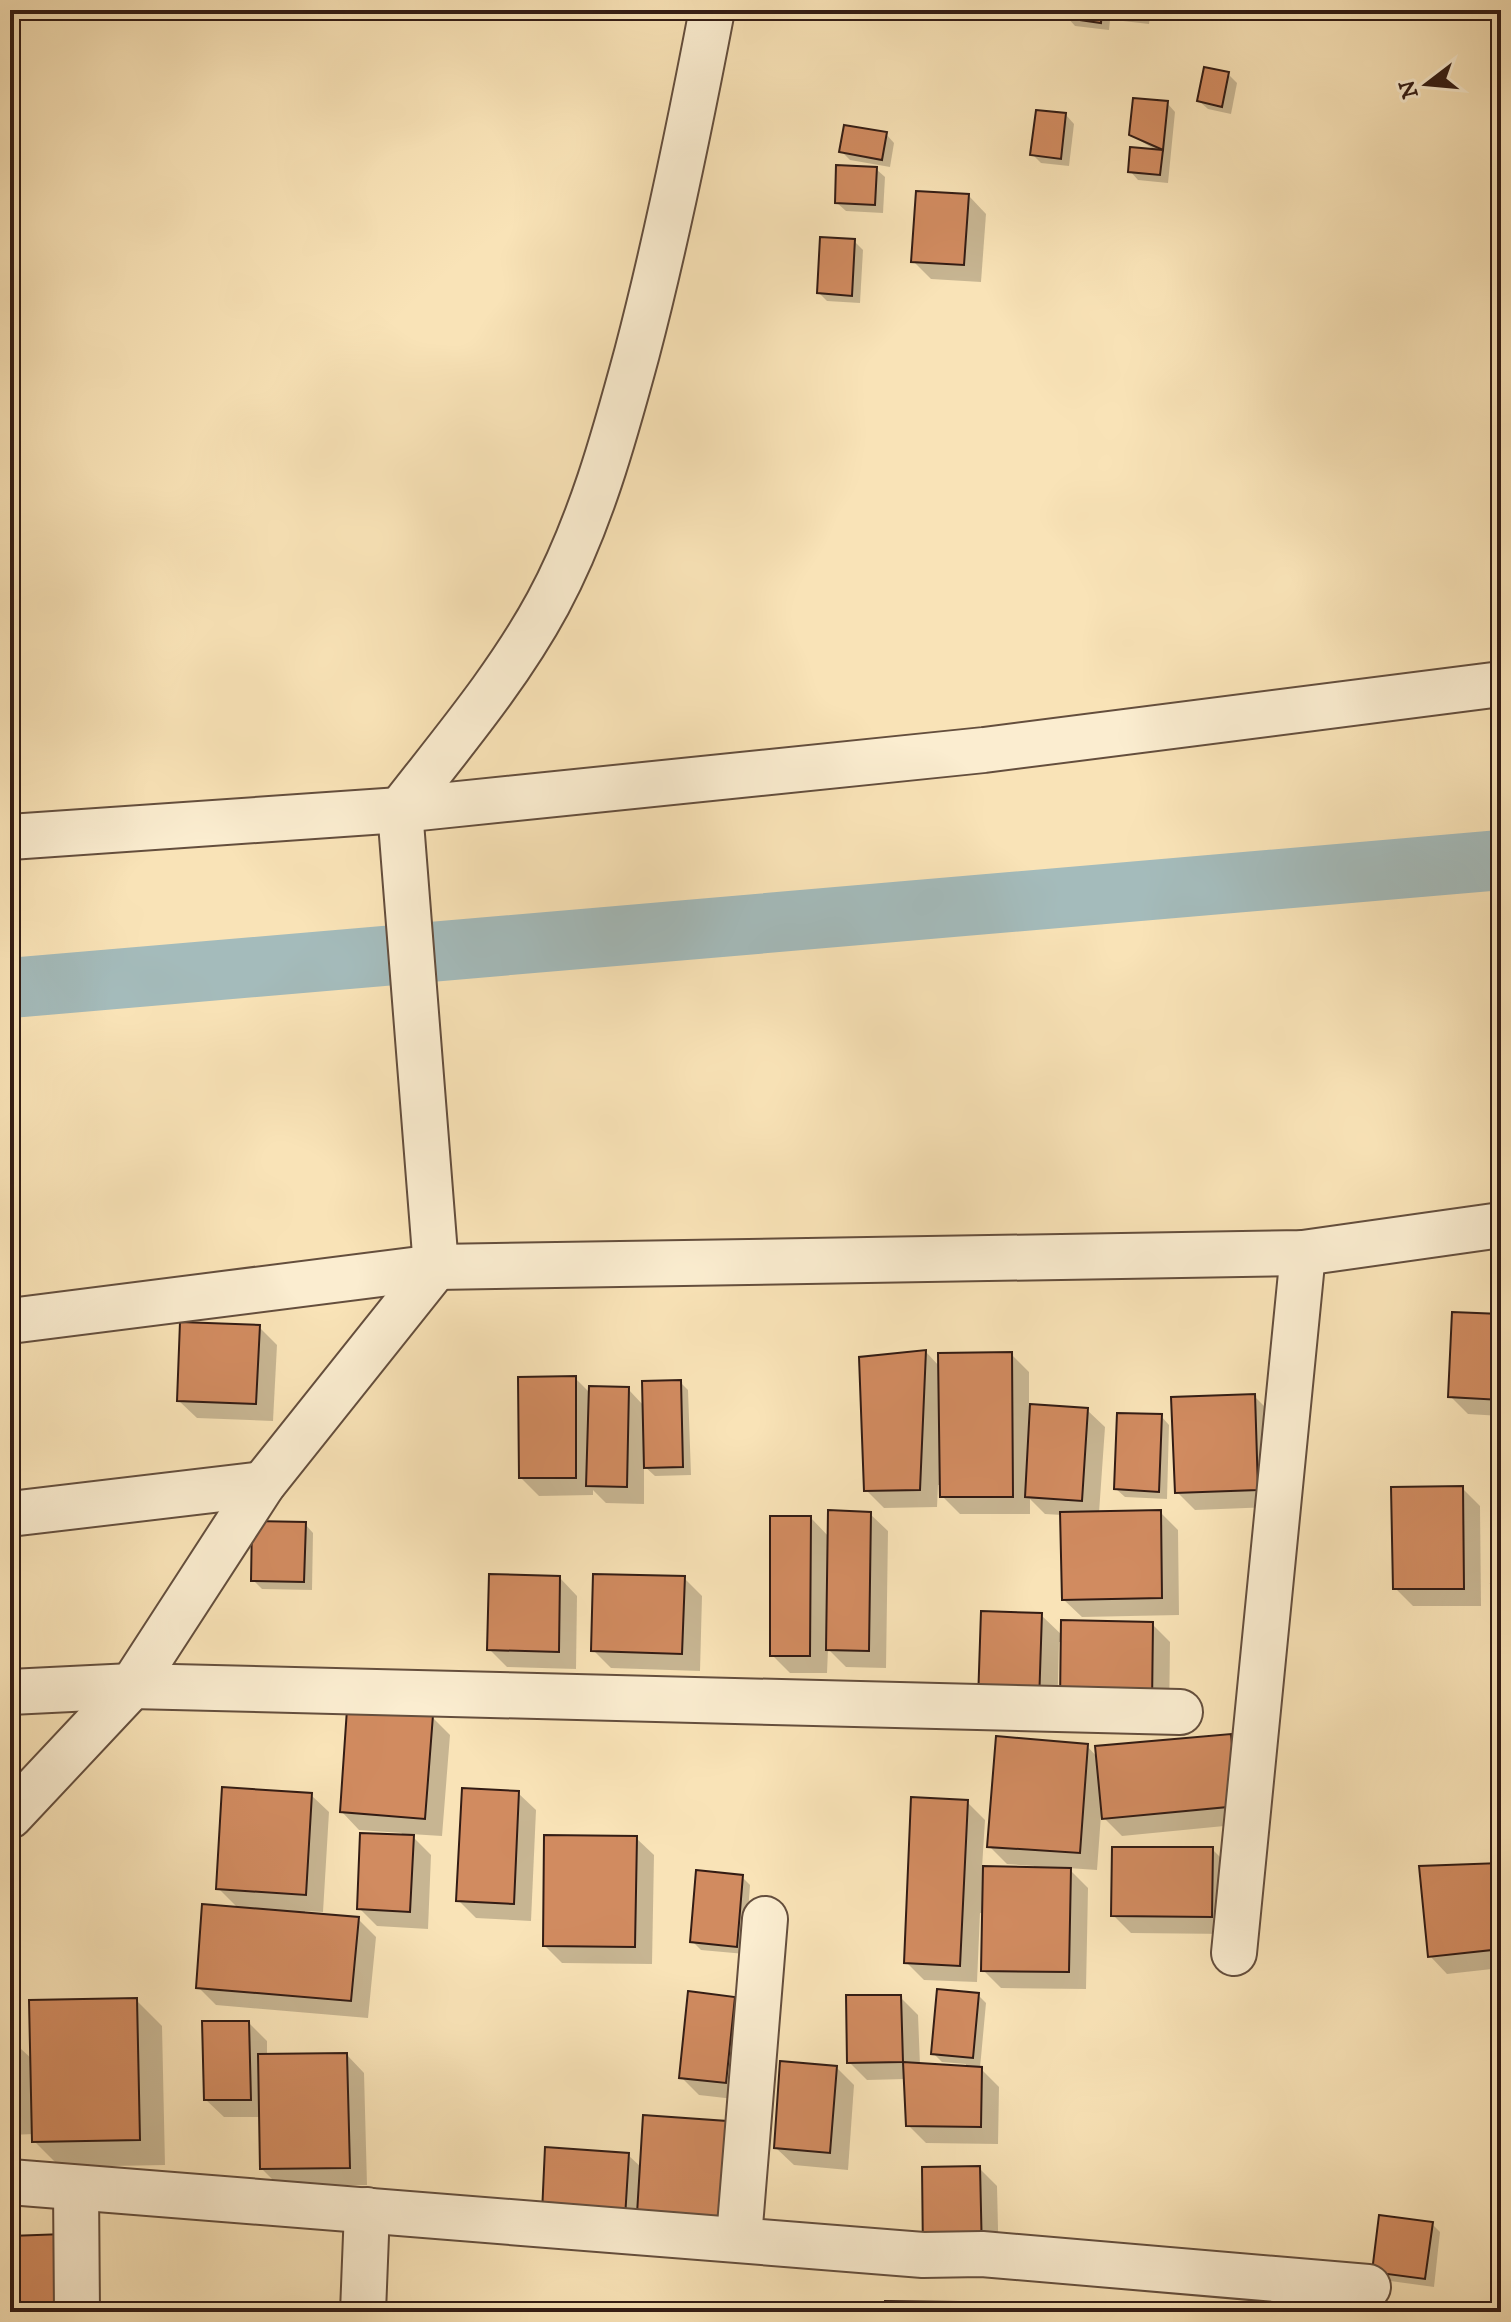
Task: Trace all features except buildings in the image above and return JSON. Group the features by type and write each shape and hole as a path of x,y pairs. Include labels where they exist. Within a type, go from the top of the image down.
{"street":[{"path":"11,1811 132,1686 263,1484 436,1267 400,810 484,702 548,604 583,527 615,436 672,221 712,10"},
{"path":"10,837 400,810 984,750 1501,684"},
{"path":"10,1321 436,1267 1303,1253 1501,1225"},
{"path":"1234,1953 1303,1253"},
{"path":"10,1514 263,1484"},
{"path":"10,1692 132,1686 1180,1712"},
{"path":"739,2238 765,1919"},
{"path":"10,2182 923,2255 982,2254 1368,2287"},
{"path":"76,2188 77,2312"},
{"path":"363,2312 367,2210"}],"waterway":[{"path":"10,988 1501,860"}]}
